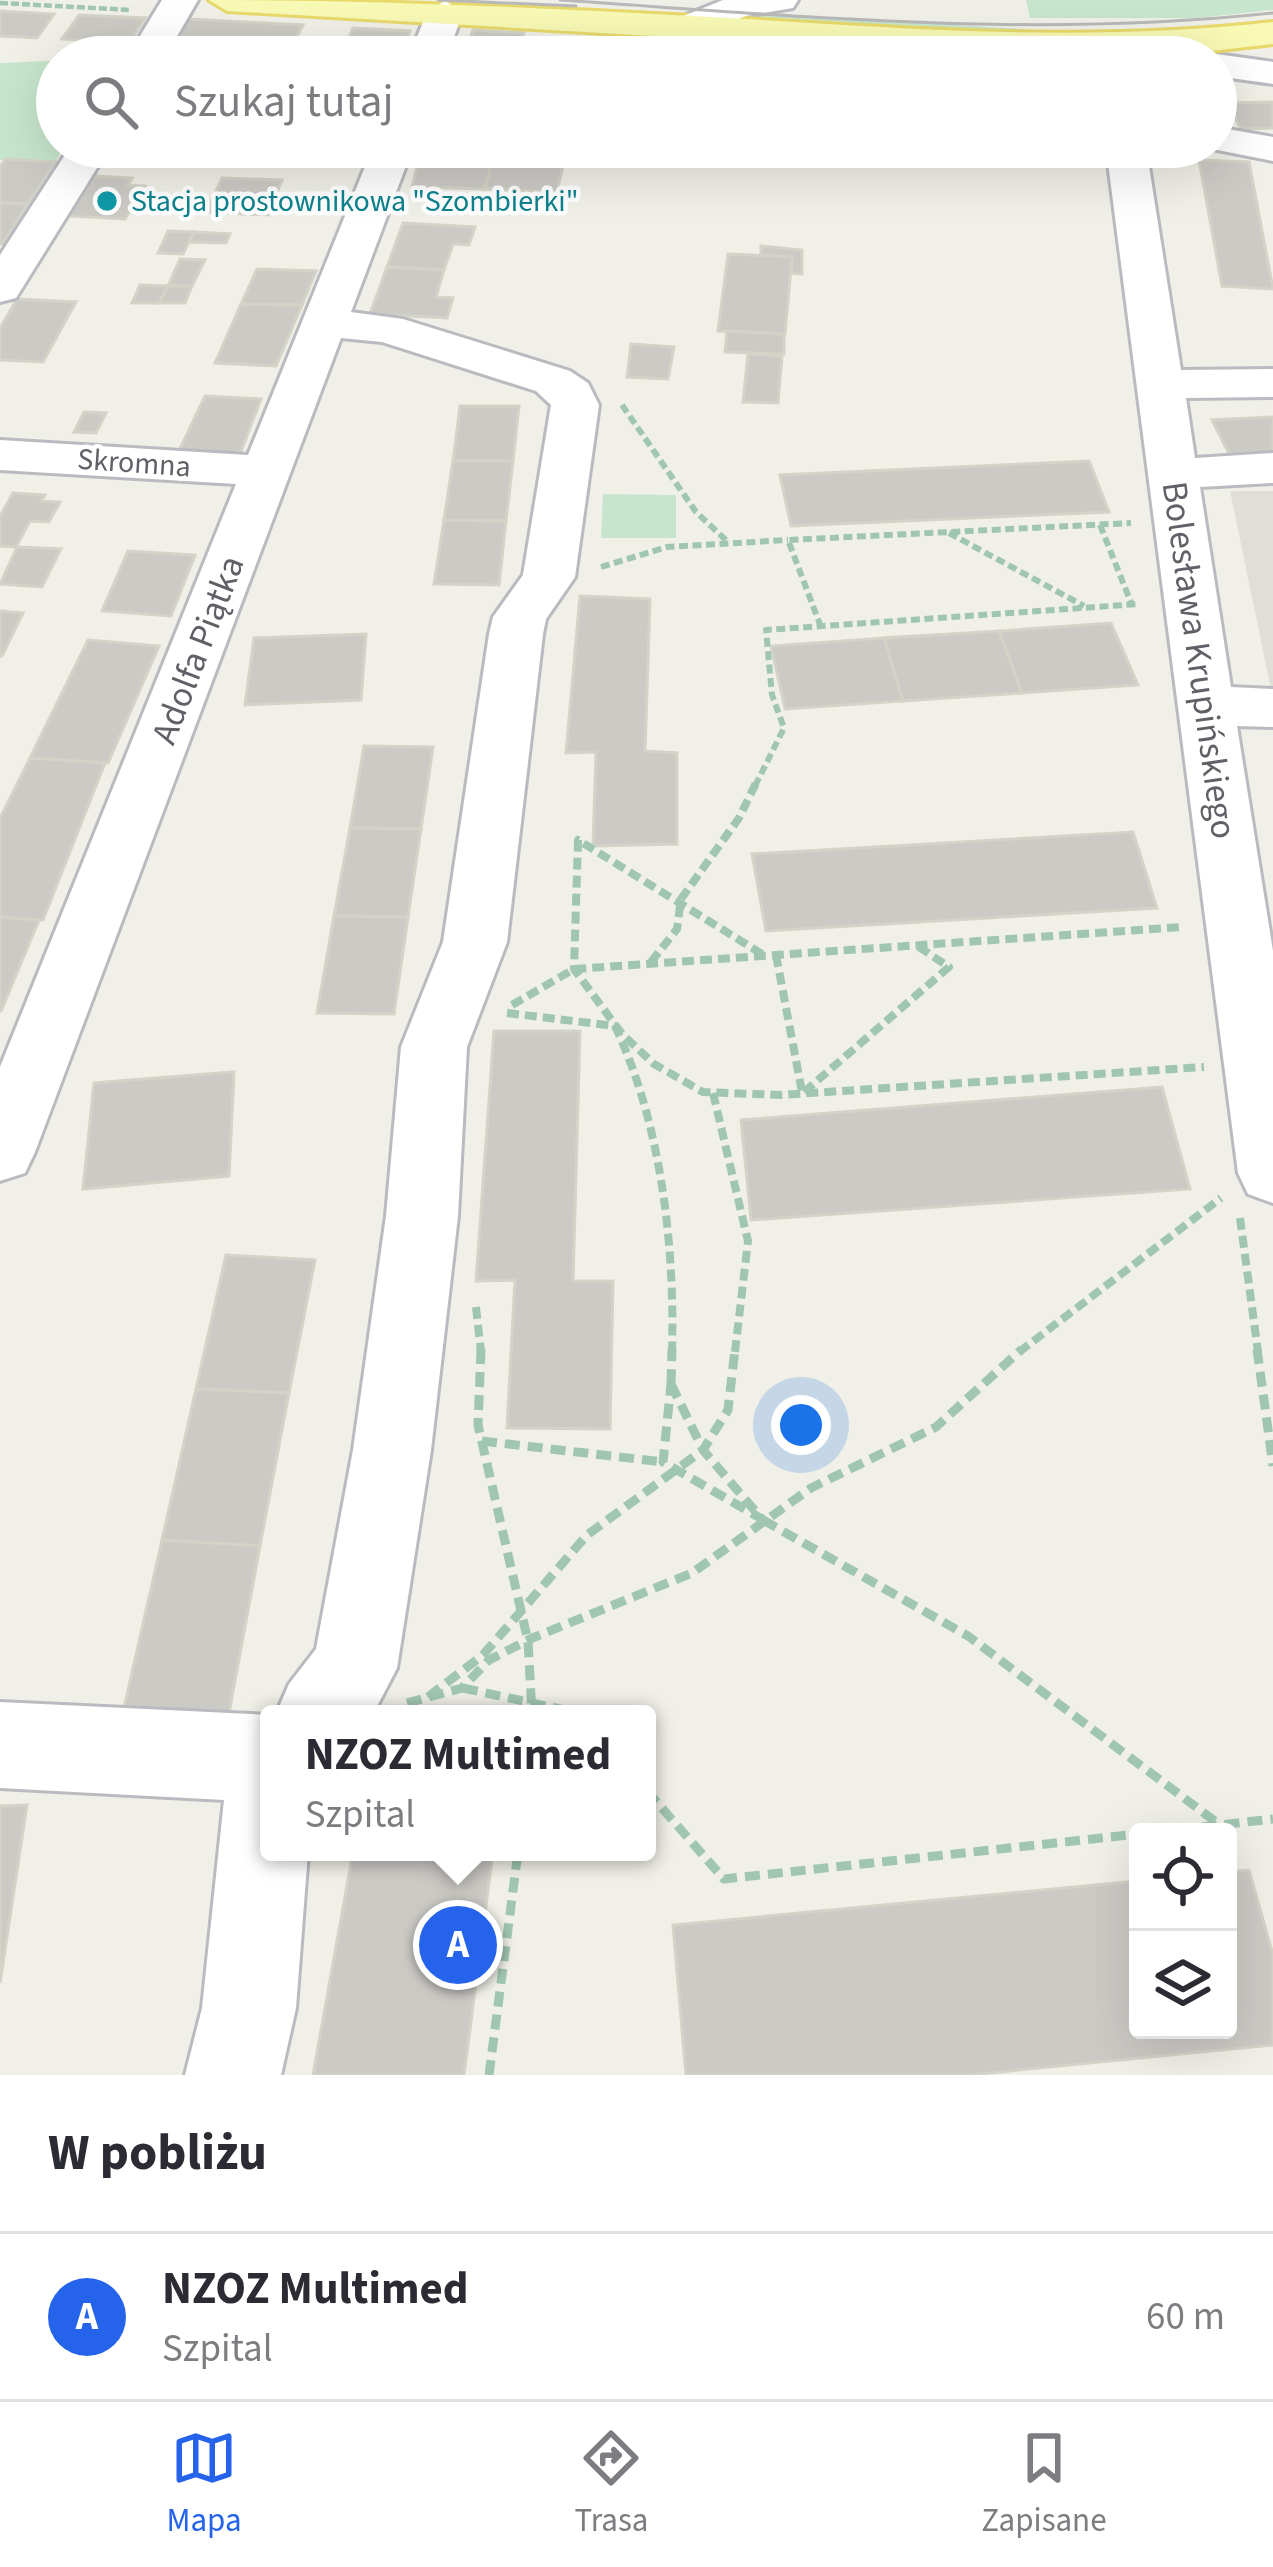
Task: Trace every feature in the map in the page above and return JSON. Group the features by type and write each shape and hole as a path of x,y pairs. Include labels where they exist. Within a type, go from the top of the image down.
{"main road":[{"path":"227,0 776,36"},
{"path":"1237,37 1273,33"}],"street":[{"path":"159,36 180,0"},
{"path":"671,31 728,9 779,0"},
{"path":"436,36 446,12"},
{"path":"1237,68 1273,73"},
{"path":"1237,142 1273,148"},
{"path":"0,290 77,168"},
{"name":"Adolfa Piątka","path":"0,1152 385,168"},
{"name":"Bolesława Krupińskiego","path":"1128,168 1144,356 1175,497 1206,705 1251,864 1237,922 1272,1167"},
{"path":"324,323 387,329 553,381 571,393 575,406 548,577 520,617 516,634 475,942 434,1047 410,1310 356,1668 327,1705"},
{"path":"1144,356 1273,383"},
{"name":"Skromna","path":"0,455 268,471"},
{"path":"1175,497 1273,468"},
{"path":"1206,705 1273,708"},
{"path":"0,1744 260,1758"},
{"path":"232,2075 249,2008 262,1861"}],"path":[{"path":"0,3 134,10"},
{"path":"571,393 590,402 622,405 641,422 662,449 692,512 730,543"},
{"path":"612,564 661,549 730,543 1100,525 1175,497"},
{"path":"1100,525 1132,605"},
{"path":"948,532 1086,608"},
{"path":"660,538 661,549"},
{"path":"788,540 820,627"},
{"path":"650,963 676,929 681,899 739,818 784,728 772,695 766,630 1190,601"},
{"path":"764,955 681,899 578,840 574,969 615,1025 654,1064 713,1093 802,1093 1258,1063"},
{"path":"615,1025 500,1012 574,969 1237,922"},
{"path":"802,1093 949,967 915,944"},
{"path":"776,955 802,1093"},
{"path":"615,1025 639,1076 674,1278 663,1462"},
{"path":"421,1702 483,1655 586,1534 703,1450 728,1410 748,1241 713,1093"},
{"path":"401,1703 421,1702 462,1688 489,1660 530,1639 692,1574 811,1488 936,1427 1054,1320 1272,1167"},
{"path":"475,1302 485,1340 478,1423 530,1639 532,1705"},
{"path":"671,1384 703,1450 762,1519"},
{"path":"482,1441 663,1462 968,1636 1217,1823"},
{"path":"462,1688 516,1705"},
{"path":"656,1801 724,1879 1129,1835"},
{"path":"1237,1823 1273,1819"},
{"path":"489,2075 517,1861"}],"shaded area":[{"path":"1230,491 1273,491 1273,689 1271,689"}],"green space":[{"path":"1026,0 1273,0 1273,10 1197,18 1030,18"},
{"path":"748,13 1023,29 1024,36 979,36 747,21"},
{"path":"36,62 36,161 0,160 0,63"},
{"path":"603,494 676,495 676,538 601,538"}],"building":[{"path":"0,11 54,14 36,38 0,36"},
{"path":"79,15 145,18 133,36 64,36"},
{"path":"187,19 303,25 297,36 178,36"},
{"path":"353,28 410,31 408,36 350,36"},
{"path":"473,30 524,33 523,36 471,36"},
{"path":"1273,102 1273,128 1241,129 1237,103"},
{"path":"5,159 36,161 36,168 51,168 28,204 0,203 0,167"},
{"path":"1237,162 1249,162 1273,289 1222,286 1200,168 1237,168"},
{"path":"417,168 490,168 485,189 412,187"},
{"path":"490,168 562,168 557,192 485,189"},
{"name":"Stacja prostownikowa \"Szombierki\"","path":"95,176 132,178 128,185 145,186 125,219 69,216"},
{"path":"222,178 282,180 268,215 206,212"},
{"path":"0,203 28,204 3,244 0,244"},
{"path":"403,223 475,227 469,245 453,244 444,270 387,267"},
{"path":"168,231 194,232 183,254 158,253"},
{"path":"194,232 230,234 226,243 189,242"},
{"path":"761,246 802,250 802,274 791,273 792,257 761,255"},
{"path":"728,254 792,257 785,334 718,331"},
{"path":"180,259 205,260 192,286 168,286"},
{"path":"387,267 444,270 436,297 453,298 447,318 370,314"},
{"path":"257,269 316,271 302,305 241,304"},
{"path":"140,285 168,286 159,303 132,303"},
{"path":"168,286 192,286 185,303 159,303"},
{"path":"17,299 76,302 43,362 0,360 0,328"},
{"path":"241,304 302,305 276,366 215,363"},
{"path":"727,331 784,334 784,354 725,352"},
{"path":"631,344 674,347 668,379 627,377"},
{"path":"748,354 782,356 778,403 743,402"},
{"path":"205,396 261,399 241,451 229,456 177,455"},
{"path":"460,406 519,406 513,461 453,461"},
{"path":"84,412 106,413 96,433 74,432"},
{"path":"1273,417 1273,452 1229,454 1212,420"},
{"path":"453,461 513,461 506,521 444,520"},
{"path":"1089,461 1109,512 791,526 780,475"},
{"path":"13,493 45,495 41,501 60,502 49,522 30,521 16,547 0,546 0,516"},
{"path":"444,520 506,521 499,585 434,584"},
{"path":"17,547 61,549 42,587 0,584"},
{"path":"128,551 195,555 171,616 102,611"},
{"path":"580,596 650,599 645,751 677,753 677,844 593,846 596,752 566,753"},
{"path":"0,611 23,613 2,656 0,656"},
{"path":"1111,623 1138,685 1022,693 999,631"},
{"path":"999,631 1022,693 903,701 884,638"},
{"path":"366,634 361,700 245,705 254,638"},
{"path":"884,638 903,701 785,709 771,646"},
{"path":"88,640 159,646 108,763 30,758"},
{"path":"364,746 433,747 421,829 350,828"},
{"path":"30,758 105,763 43,920 0,917 0,818"},
{"path":"350,828 421,829 408,917 334,916"},
{"path":"1133,832 1157,908 766,931 752,854"},
{"path":"334,916 408,917 394,1014 317,1013"},
{"path":"0,917 39,920 1,1011 0,1011"},
{"path":"494,1031 580,1031 573,1281 613,1281 610,1429 507,1428 515,1280 476,1281"},
{"path":"234,1072 229,1176 83,1189 94,1083"},
{"path":"1162,1087 1190,1189 751,1220 741,1120"},
{"path":"226,1255 315,1260 289,1393 196,1389"},
{"path":"196,1389 289,1393 260,1546 162,1540"},
{"path":"162,1540 260,1546 229,1713 124,1708"},
{"path":"27,1805 0,1983 0,1806"},
{"path":"351,1861 492,1861 464,2075 313,2075"},
{"path":"1249,1870 1273,1955 1273,2045 969,2075 686,2075 673,1925 1129,1882 1129,2039 1237,2039 1237,1871"}],"tram line":[{"path":"438,0 576,6"},
{"path":"560,0 1005,25 1184,21 1273,13"}],"place":[{"name":"Stacja prostownikowa \"Szombierki\"","path":"107,201"},
{"name":"NZOZ Multimed","path":"458,1945"}]}
